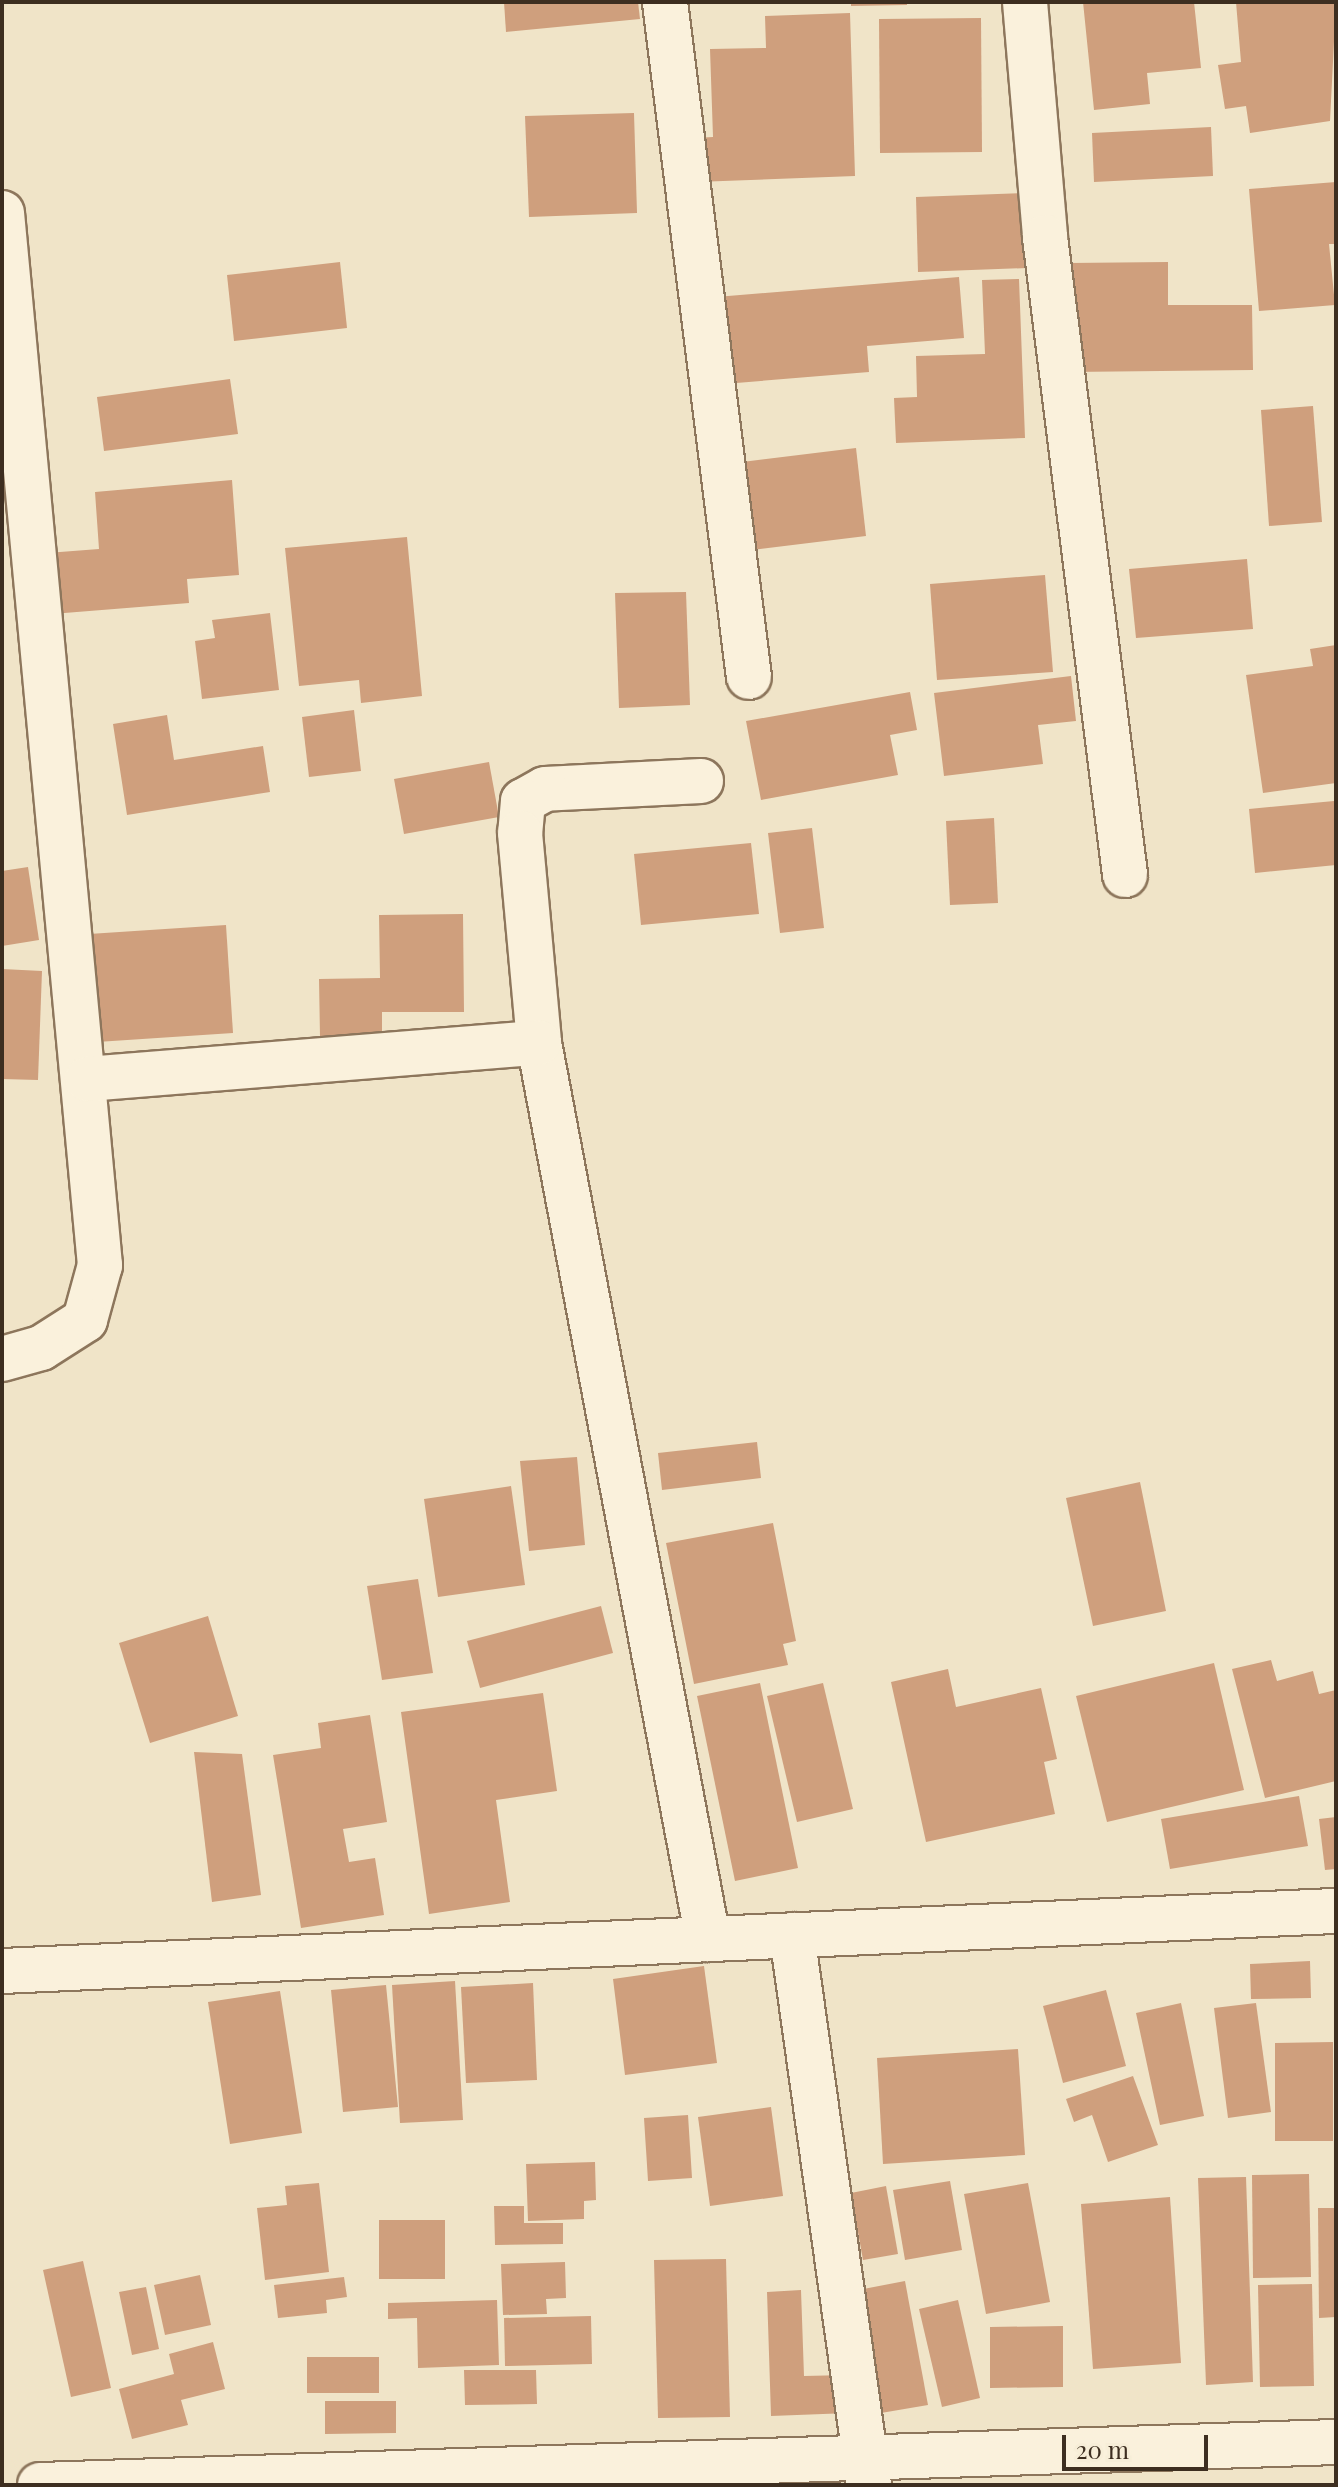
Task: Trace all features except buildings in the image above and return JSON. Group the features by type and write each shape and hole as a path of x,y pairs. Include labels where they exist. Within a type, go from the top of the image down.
{"street":[{"path":"665,2 749,677"},
{"path":"1025,2 1045,237 1125,875"},
{"path":"2,213 87,1079 100,1265 85,1320 41,1348 2,1359"},
{"path":"701,781 545,789 523,801 539,1043 708,1939"},
{"path":"87,1079 539,1043"},
{"path":"2,1971 1336,1911"},
{"path":"792,1935 868,2473"},
{"path":"40,2485 868,2473 1336,2442"}]}
